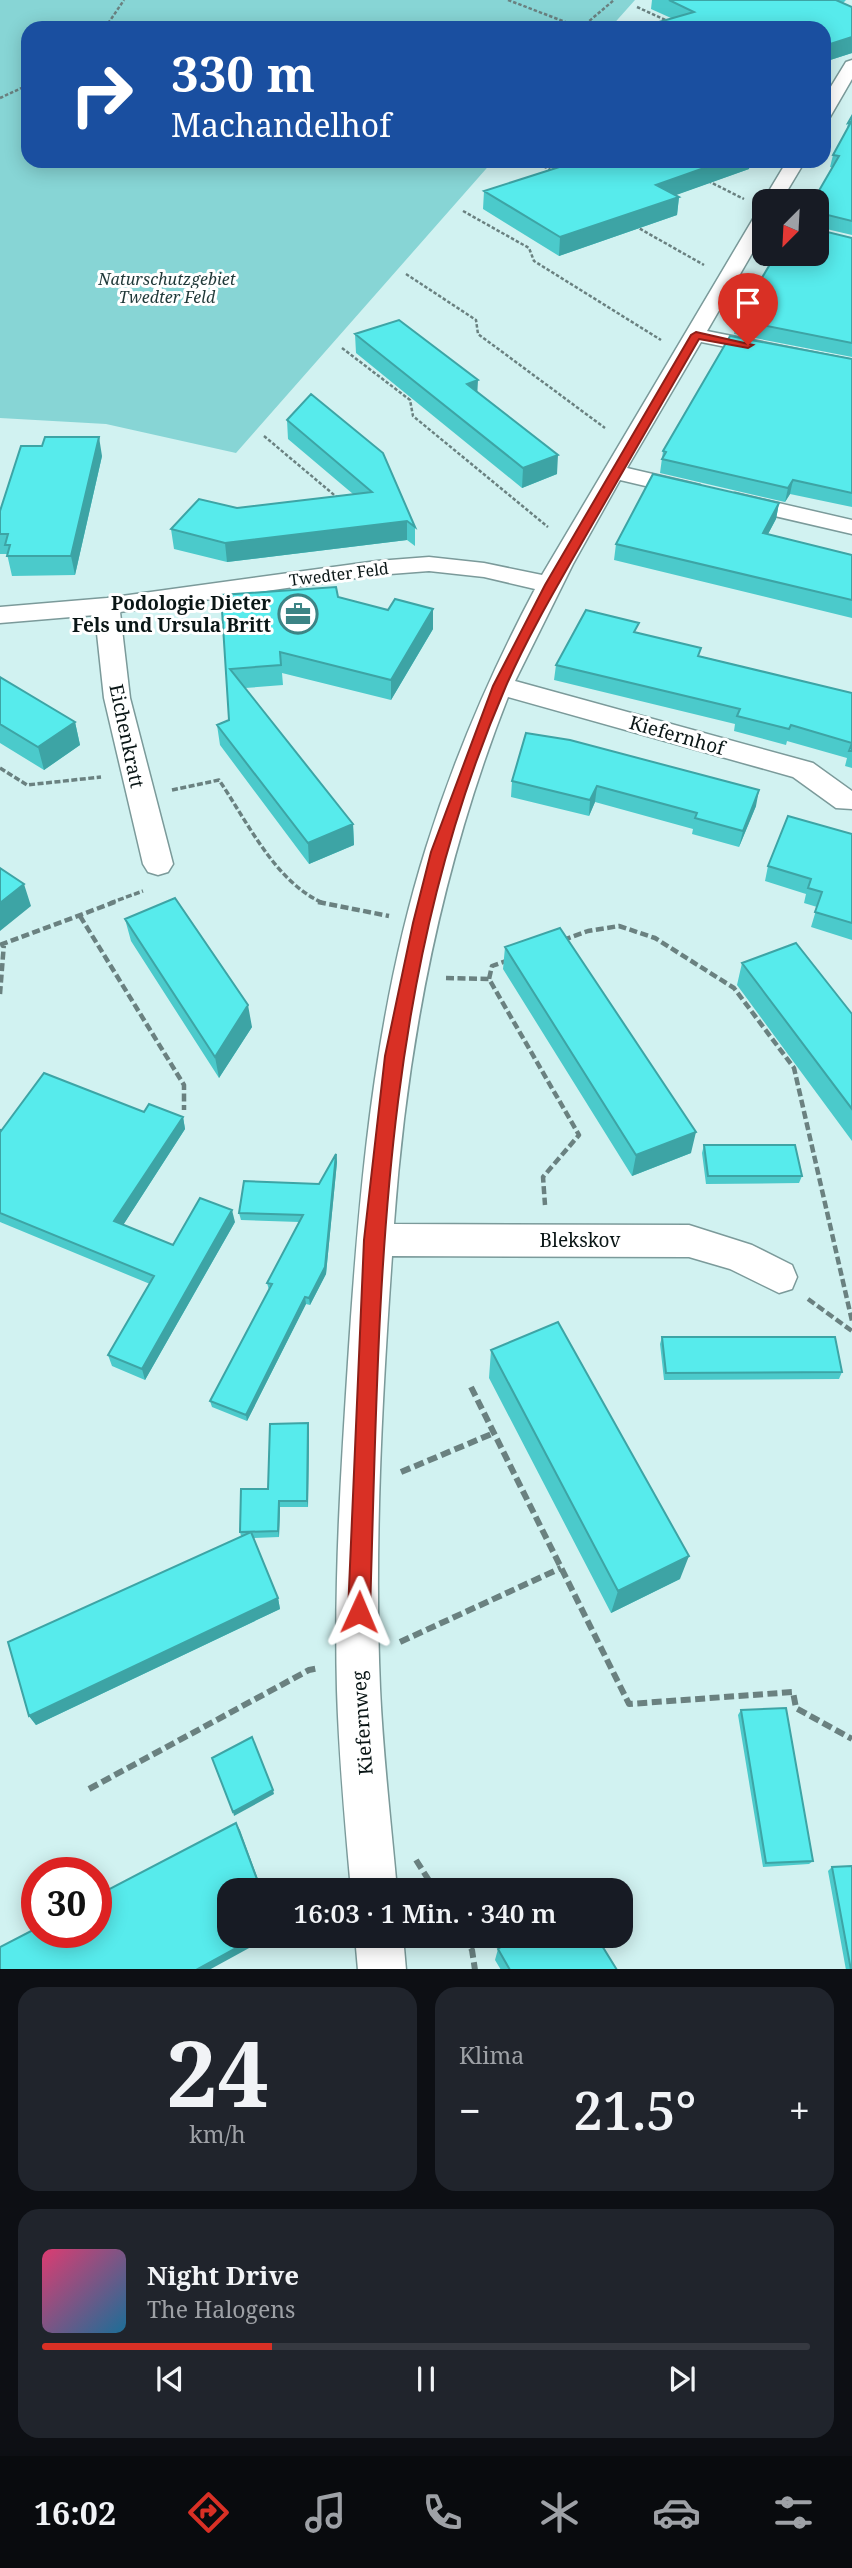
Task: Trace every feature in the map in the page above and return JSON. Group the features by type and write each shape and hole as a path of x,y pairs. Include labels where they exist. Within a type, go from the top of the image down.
{"street":[{"path":"831,110 852,65"},
{"path":"779,189 792,168"},
{"name":"Kiefernweg","path":"373,1878 358,1661 361,1489 373,1240 394,1056 420,923 438,852 500,686 551,585 692,342 752,232"},
{"path":"692,342 852,366"},
{"path":"615,472 852,527"},
{"name":"Twedter Feld","path":"0,615 107,606 377,568 429,564 484,570 551,585"},
{"name":"Eichenkratt","path":"107,606 117,698 158,864"},
{"name":"Kiefernhof","path":"500,686 803,770 846,801"},
{"name":"Blekskov","path":"373,1240 688,1241 739,1256 779,1277"},
{"path":"380,1948 382,1969"}],"path":[{"path":"110,21 124,0"},
{"path":"508,0 562,21"},
{"path":"588,21 614,0"},
{"path":"637,7 668,21"},
{"path":"0,98 21,88"},
{"path":"547,168 558,174"},
{"path":"706,179 752,211"},
{"path":"463,211 529,248 534,261 667,344 692,342"},
{"path":"629,222 711,269 731,273"},
{"path":"406,274 476,320 478,334 608,430 636,436"},
{"path":"342,348 410,401 414,416 553,531 578,537"},
{"path":"264,436 346,504"},
{"path":"0,768 27,785 137,785 219,780 288,877 310,897 322,903 420,923"},
{"path":"0,993 2,944 141,893 158,864"},
{"path":"80,916 184,1085 184,1110"},
{"path":"552,944 588,930 619,926 655,938 734,988 794,1068 852,1321"},
{"path":"516,957 492,966 489,979 579,1135 543,1177 545,1197"},
{"path":"779,1277 852,1331"},
{"path":"471,1387 629,1704 793,1692 796,1708 852,1739"},
{"path":"361,1489 494,1433"},
{"path":"89,1789 309,1670 358,1661 561,1568"},
{"path":"409,1847 428,1878"},
{"path":"470,1948 475,1969"}],"green space":[{"name":"Naturschutzgebiet Twedter Feld","path":"0,0 635,0 616,21 21,21 21,168 487,168 236,453 106,424 0,418"}],"building":[{"path":"669,0 836,0 852,7 852,37 831,44 831,21 662,21 694,12"},
{"path":"852,116 852,221 830,216 830,189 820,189 839,156 833,155 851,122 848,123"},
{"path":"556,168 704,168 656,185 679,197 560,237 484,191"},
{"path":"830,233 852,238 852,343 737,320 769,266 830,266"},
{"path":"399,320 478,380 467,384 558,455 523,468 355,334"},
{"path":"730,336 852,359 852,493 793,480 788,488 662,459 666,452 663,451"},
{"path":"311,394 383,453 415,527 407,521 225,543 171,529 199,499 237,508 372,492 287,420"},
{"path":"45,437 99,437 71,556 7,556 10,545 5,545 8,534 0,534 0,511 21,446 42,446"},
{"path":"653,474 779,503 763,533 852,555 852,600 616,544"},
{"path":"336,587 338,597 388,610 395,599 433,609 391,680 280,652 281,665 230,669 353,824 308,843 217,725 229,720 221,595"},
{"path":"586,610 639,623 634,632 701,648 698,656 852,693 852,743 791,725 789,729 737,716 740,709 556,665"},
{"path":"0,677 75,722 38,747 0,724"},
{"path":"526,733 570,740 759,790 743,831 695,818 697,813 597,786 590,800 512,781"},
{"path":"788,816 852,834 852,923 815,912 822,892 808,888 811,879 768,866"},
{"path":"0,868 24,884 0,903"},
{"path":"175,898 248,1005 215,1057 125,919"},
{"path":"560,928 696,1132 636,1155 505,947"},
{"path":"796,943 852,1014 852,1109 742,963"},
{"path":"44,1073 144,1112 149,1104 183,1117 114,1221 173,1245 200,1198 232,1210 142,1369 108,1355 154,1276 0,1213 0,1130"},
{"path":"704,1145 795,1145 802,1176 708,1176"},
{"path":"336,1154 325,1267 309,1298 305,1297 246,1415 210,1401 272,1284 267,1283 303,1215 239,1213 244,1181 319,1184"},
{"path":"558,1322 689,1556 618,1591 491,1350"},
{"path":"662,1337 835,1337 842,1372 666,1373"},
{"path":"308,1423 307,1501 279,1501 278,1531 240,1532 241,1489 268,1489 270,1424"},
{"path":"251,1532 278,1598 29,1716 8,1642"},
{"path":"786,1708 813,1861 766,1863 741,1710"},
{"path":"252,1737 273,1790 233,1812 212,1758"},
{"path":"236,1823 257,1878 217,1878 217,1948 236,1948 198,1969 0,1969 0,1947 21,1936 21,1948 112,1948 112,1888"},
{"path":"852,1866 852,1969 851,1969 832,1867"},
{"path":"499,1948 603,1948 616,1969 509,1969"}],"place":[{"name":"Podologie Dieter Fels und Ursula Britt","path":"298,614"}],"route":[{"path":"359,1612 361,1489 373,1240 394,1056 420,923 438,852 500,686 551,585 696,335 748,345"}]}
